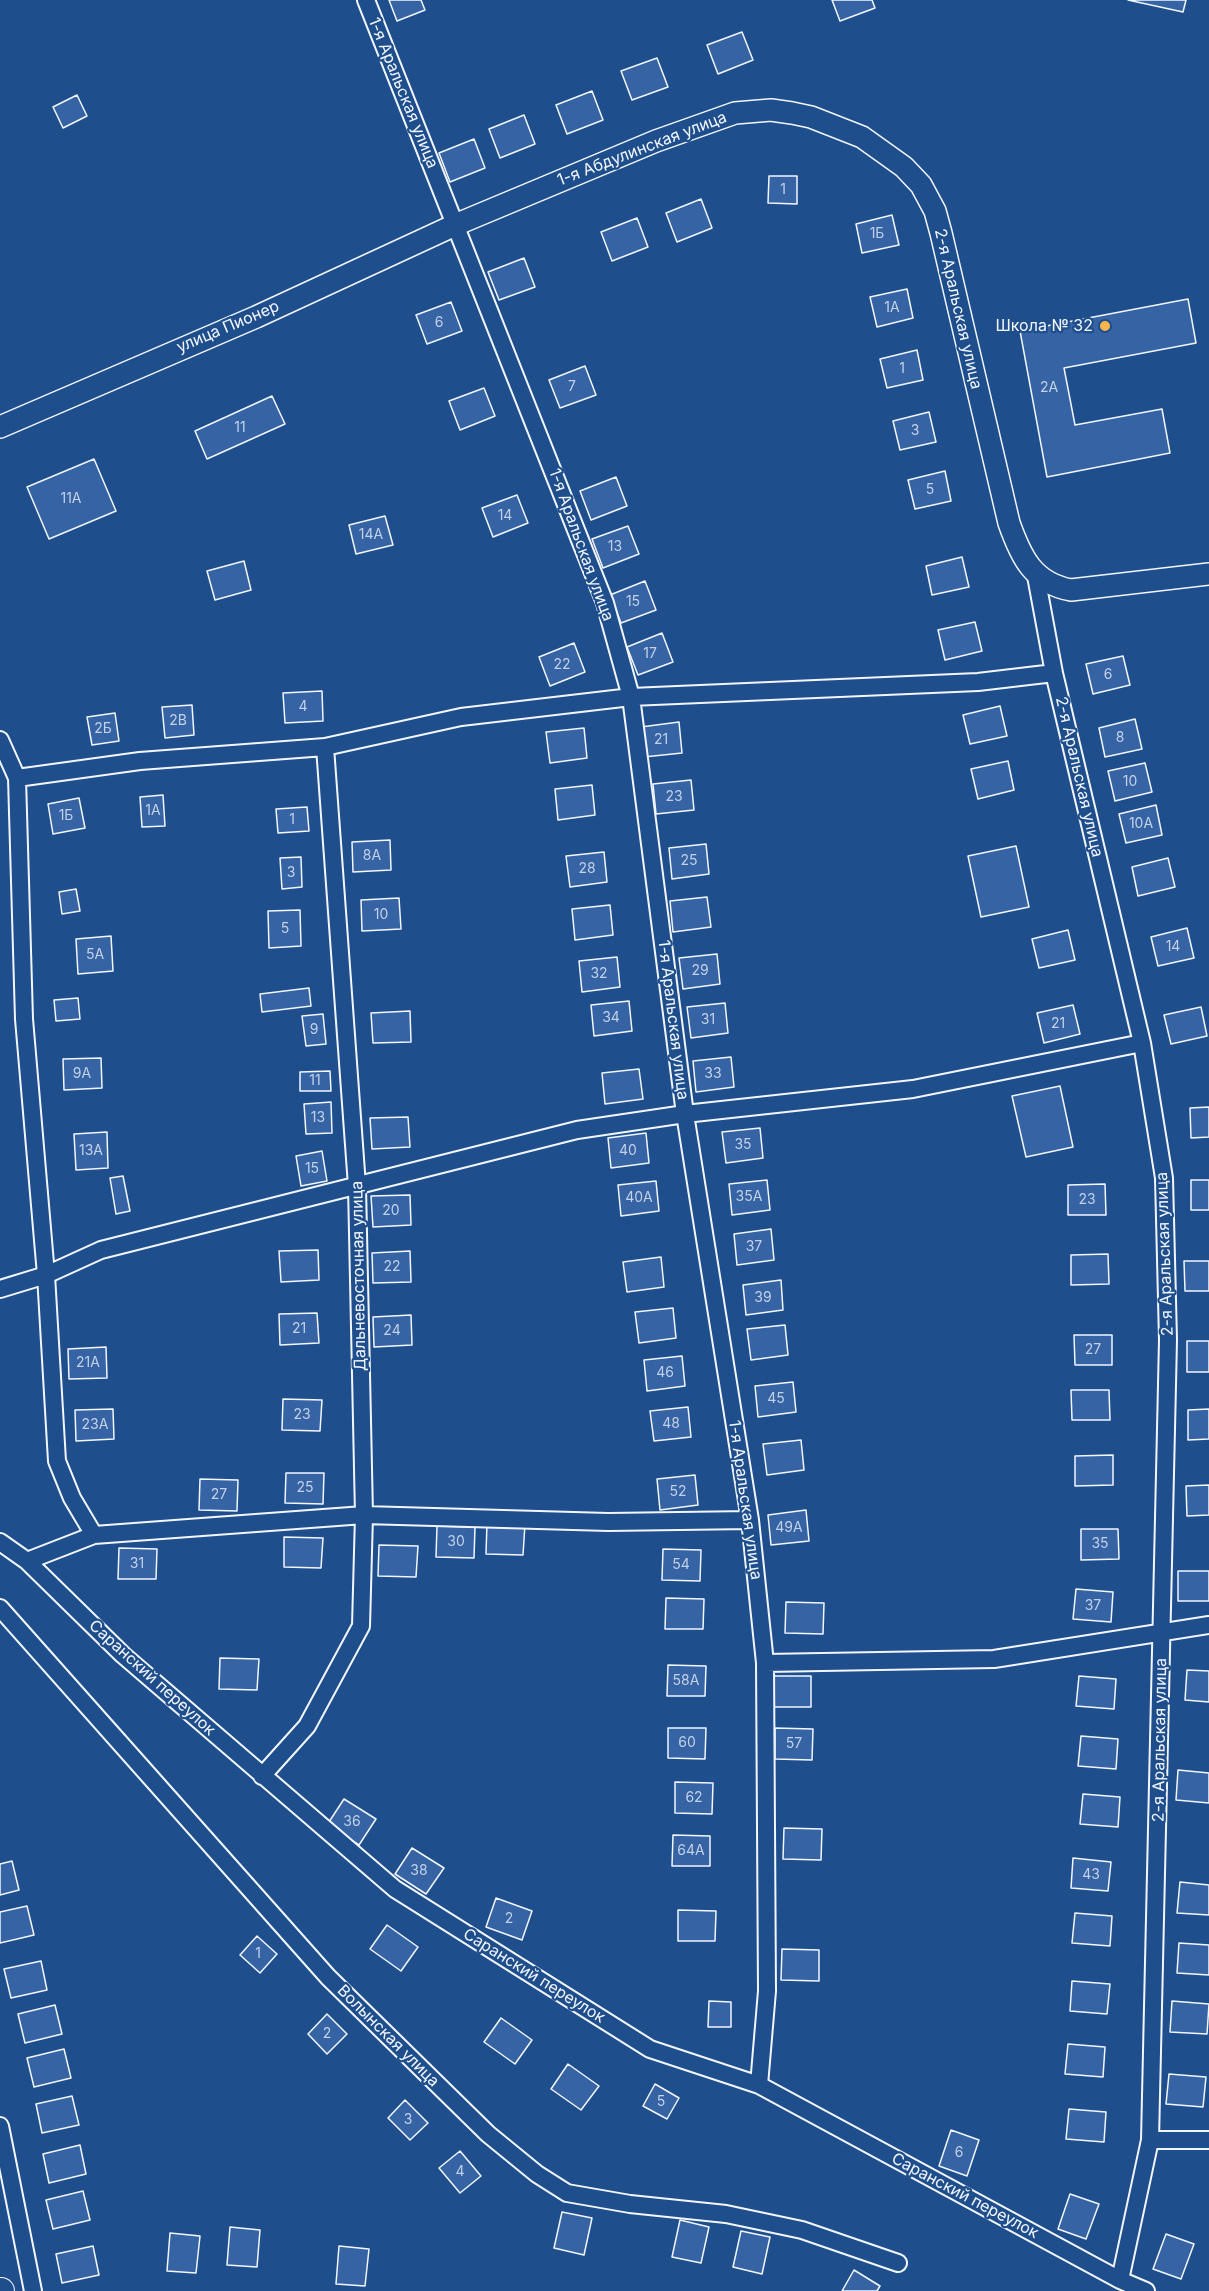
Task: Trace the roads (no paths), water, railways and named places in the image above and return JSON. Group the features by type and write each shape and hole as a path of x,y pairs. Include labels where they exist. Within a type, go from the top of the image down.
{"street":[{"name":"1-я Аральская улица","path":"366,0 605,603 631,697 685,1114 750,1520 765,1663 767,1991 759,2085"},
{"name":"1-я Абдулинская улица","path":"455,225 701,123 753,110 771,110 811,117 862,137 904,167 921,185"},
{"name":"2-я Аральская улица","path":"921,185 934,211 941,233 1009,523 1023,559 1036,576 1054,673 1142,1043 1164,1178 1167,1340 1150,2140 1120,2280"},
{"name":"улица Пионер","path":"0,427 256,317 455,225"},
{"path":"1036,576 1055,587 1071,590 1209,574"},
{"path":"17,778 140,761 325,747 462,717 631,697 978,682 1054,673"},
{"path":"0,740 17,778 24,1018 46,1275 57,1461 72,1498 94,1535"},
{"name":"Дальневосточная улица","path":"262,1776 307,1726 361,1626 364,1515 357,1186 325,747"},
{"path":"0,1289 46,1275 101,1250 577,1130 685,1114 913,1089 1142,1043"},
{"path":"27,1561 94,1535 364,1515 608,1522 750,1520"},
{"name":"Саранский переулок","path":"0,1542 27,1561 123,1655 395,1889 650,2049 759,2085 1120,2280 1146,2291"},
{"name":"Волынская улица","path":"0,1608 328,1977 488,2134 537,2174 567,2193 630,2204 726,2214 802,2230 898,2263"},
{"path":"765,1663 994,1659 1209,1626"},
{"path":"0,2126 33,2291"},
{"path":"1150,2140 1209,2140"}],"place":[{"name":"Школа № 32","path":"1105,326"}]}
